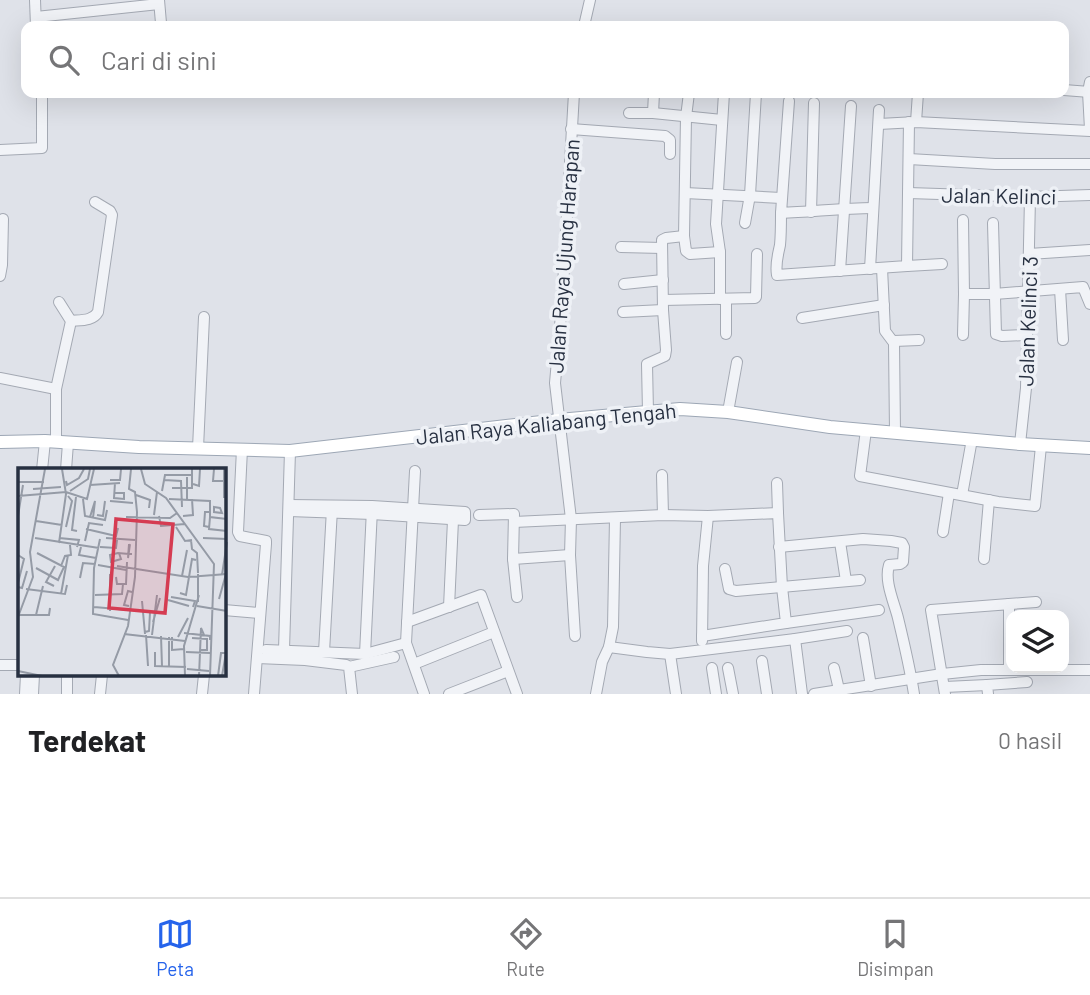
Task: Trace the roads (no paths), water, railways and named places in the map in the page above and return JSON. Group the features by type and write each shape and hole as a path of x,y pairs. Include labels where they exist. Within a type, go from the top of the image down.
{"main road":[{"name":"Jalan Raya Kaliabang Tengah","path":"0,442 290,451 680,409 728,412 830,427 1090,448"}],"street":[{"path":"36,0 36,21"},
{"path":"585,21 590,0"},
{"path":"42,21 159,2 162,21"},
{"path":"878,124 912,122 1090,130 1089,88 1069,90"},
{"path":"0,150 42,148 42,98"},
{"name":"Jalan Raya Ujung Harapan","path":"575,98 555,383 571,519 570,555 575,636"},
{"path":"642,135 653,98"},
{"path":"689,98 684,236 686,251 720,252"},
{"path":"724,98 716,224 726,334"},
{"path":"745,223 750,195 755,98"},
{"path":"907,266 909,159 917,98"},
{"path":"789,101 777,275 942,264"},
{"path":"811,212 814,103"},
{"path":"840,271 851,106"},
{"path":"870,269 879,110"},
{"path":"629,113 722,120"},
{"path":"572,129 668,137 670,154"},
{"path":"909,159 995,164 1090,164"},
{"path":"685,192 781,198"},
{"name":"Jalan Kelinci","path":"908,193 1030,197 1090,195"},
{"name":"Jalan Kelinci 3","path":"1020,444 1026,388 1030,197"},
{"path":"71,321 91,319 99,310 112,215 95,202"},
{"path":"781,213 873,208"},
{"path":"0,276 3,219"},
{"path":"962,220 963,335"},
{"path":"993,223 996,334 1026,335"},
{"path":"648,412 647,364 662,358 666,353 663,239 684,236"},
{"path":"621,247 662,248"},
{"path":"1029,254 1090,250"},
{"path":"623,312 723,299 753,299 756,297 757,254"},
{"path":"882,268 885,331 894,341 895,432"},
{"path":"624,284 663,280"},
{"path":"964,294 1083,287 1090,304"},
{"path":"1059,289 1063,340"},
{"path":"60,302 71,321 56,389 57,442 65,468"},
{"path":"802,318 884,305"},
{"path":"198,448 204,317"},
{"path":"894,341 919,340"},
{"path":"728,412 737,362"},
{"path":"0,378 56,389"},
{"path":"866,430 860,476 1035,506 1041,446"},
{"path":"962,495 972,439"},
{"path":"43,468 57,442"},
{"path":"242,449 238,532 240,536 266,541 267,544 254,694"},
{"path":"284,650 290,451"},
{"path":"415,471 406,643 425,694"},
{"path":"662,475 663,515"},
{"path":"777,483 779,547 786,623"},
{"path":"943,532 949,493"},
{"path":"984,559 989,500"},
{"path":"289,508 413,513 465,512 465,520 453,520 449,607"},
{"path":"324,652 332,510"},
{"path":"365,654 372,510"},
{"path":"479,515 512,513 515,516 513,559 517,597"},
{"path":"514,522 778,513"},
{"path":"701,651 703,566 708,516"},
{"path":"596,694 613,627 615,518"},
{"path":"779,547 863,539 901,542 903,562 889,565 887,568 914,694"},
{"path":"840,542 846,581"},
{"path":"513,559 570,555"},
{"path":"725,569 730,590 736,591 860,580"},
{"path":"407,622 481,595 517,694"},
{"path":"1028,688 945,691 931,610 1036,601"},
{"path":"1009,604 1009,610"},
{"path":"226,610 260,614"},
{"path":"702,636 879,610"},
{"path":"609,647 647,652 701,651 846,631"},
{"path":"414,664 494,632"},
{"path":"863,638 877,688"},
{"path":"795,639 802,694"},
{"path":"266,650 365,654 406,643"},
{"path":"670,653 676,694"},
{"path":"257,658 342,663 349,667 394,657"},
{"path":"762,661 766,694"},
{"path":"0,665 18,665"},
{"path":"349,667 352,694"},
{"path":"712,668 716,694"},
{"path":"728,668 733,694"},
{"path":"834,668 840,692"},
{"path":"814,694 877,688 942,674 1006,669"},
{"path":"1069,670 1090,670"},
{"path":"449,694 508,671"},
{"path":"26,676 26,694"},
{"path":"33,694 34,676"},
{"path":"67,676 67,694"},
{"path":"100,694 102,676"},
{"path":"202,694 204,676"}]}
